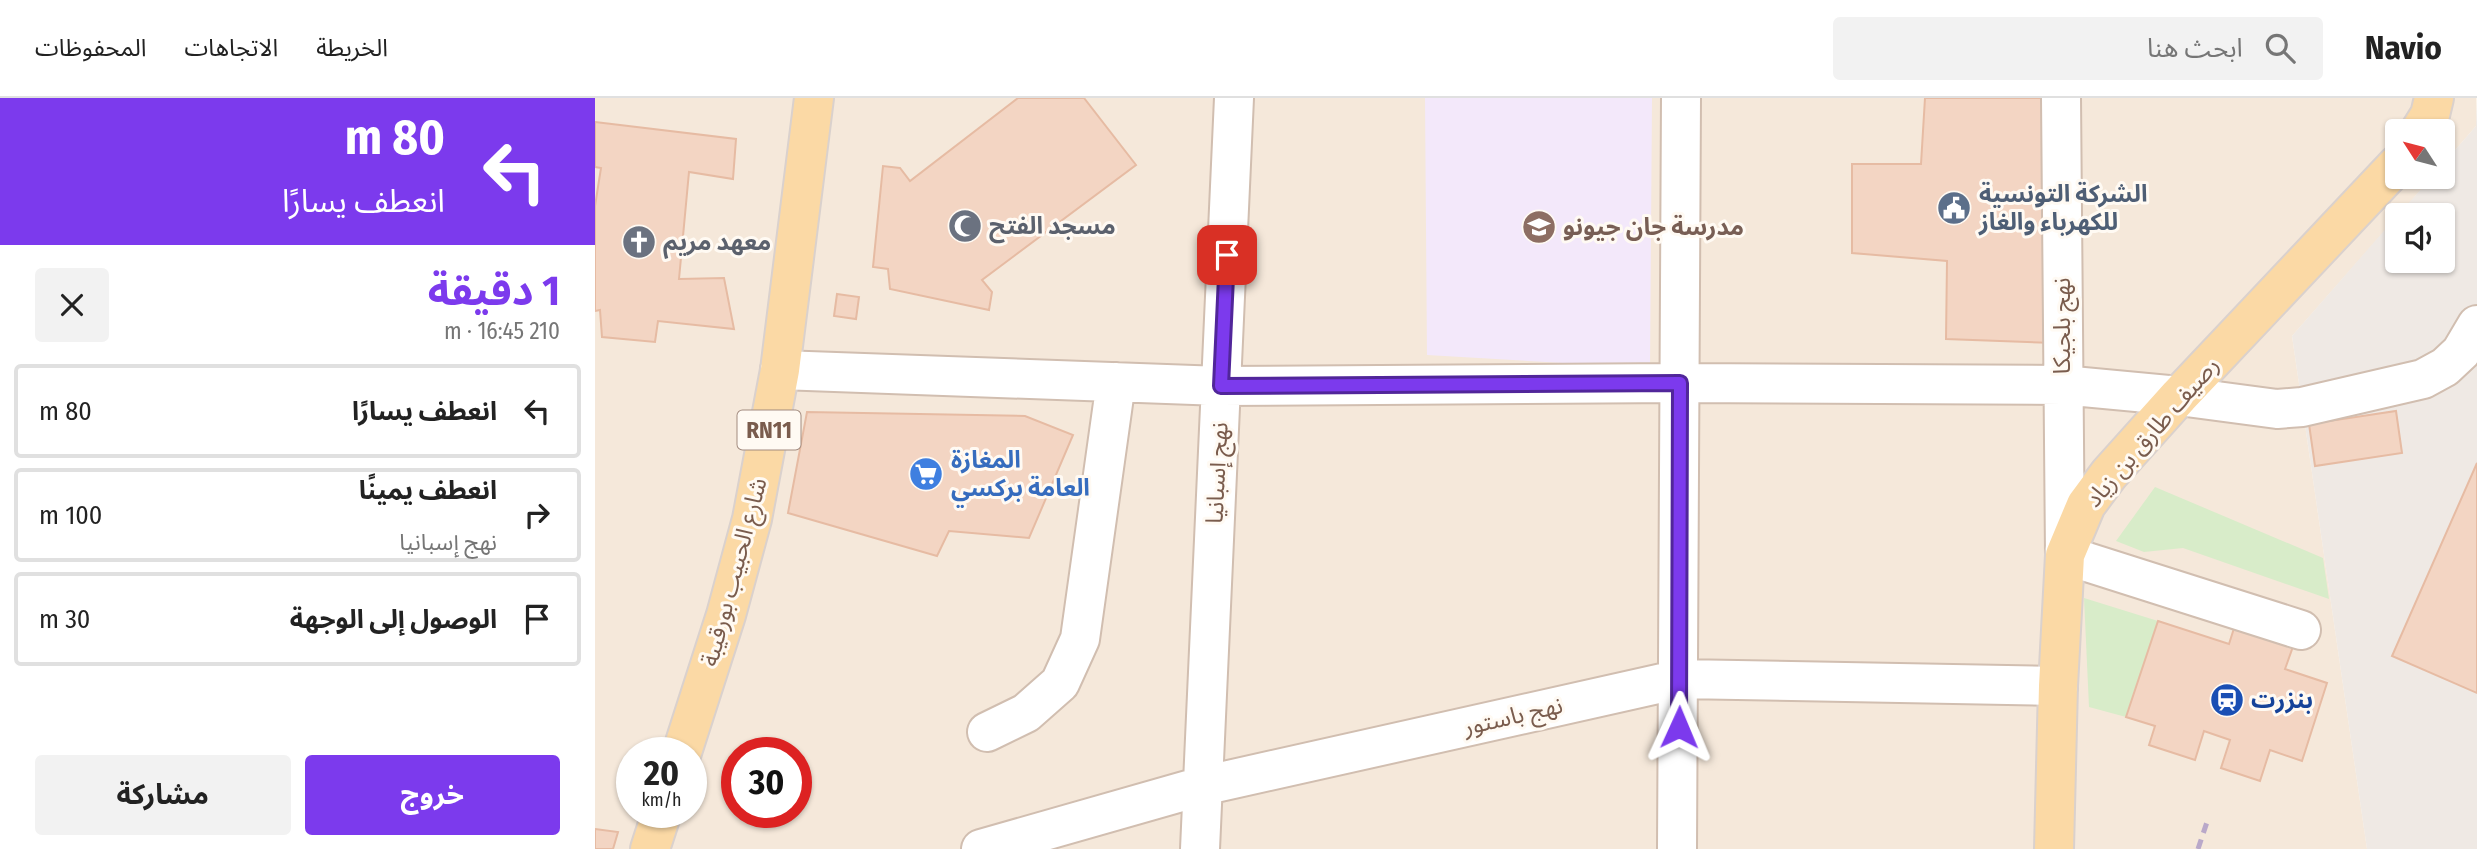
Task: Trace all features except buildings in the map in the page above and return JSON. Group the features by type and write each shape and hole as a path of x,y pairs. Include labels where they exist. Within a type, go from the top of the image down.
{"main road":[{"name":"شارع الحبيب بورقيبة","path":"687,737 736,582 754,506 780,370 814,98"},
{"path":"2428,119 2434,98"},
{"name":"رصيف طارق بن زياد","path":"2054,849 2065,555 2085,505 2179,396 2385,177"},
{"path":"650,849 657,828"}],"street":[{"name":"نهج إسبانيا","path":"1200,849 1234,98"},
{"path":"1677,849 1681,98"},
{"name":"نهج بلجيكا","path":"2061,98 2065,555"},
{"path":"780,370 1221,386 1680,383 2062,385 2277,409 2302,407 2423,379 2445,367 2461,352 2477,325"},
{"path":"987,732 1026,713 1060,683 1080,639 1116,382"},
{"path":"2065,555 2301,630"},
{"name":"نهج باستور","path":"981,849 1202,786 1679,679 2058,686"}],"shaded area":[{"path":"595,98 2476,98 2476,126 2455,150 2455,119 2385,119 2385,189 2421,189 2409,203 2385,203 2385,230 2292,336 2367,849 595,849"},
{"name":"مدرسة جان جيونو","path":"1425,98 1652,98 1650,368 1427,355"},
{"path":"2477,98 2477,849 2367,849 2292,336 2385,230 2385,273 2455,273 2455,203 2409,203 2421,189 2455,189 2455,150 2476,126"}],"green space":[{"path":"2155,487 2323,558 2329,599 2183,548 2144,552 2116,541"},
{"path":"2084,598 2158,621 2126,717 2089,707"}],"railway":[{"path":"2198,849 2208,819"}],"place":[{"name":"الشركة التونسية للكهرباء والغاز","path":"1954,208"},
{"name":"مسجد الفتح","path":"965,226"},
{"name":"مدرسة جان جيونو","path":"1539,227"},
{"name":"معهد مريم","path":"639,242"},
{"name":"المغازة العامة بركسي","path":"926,474"},
{"name":"بنزرت","path":"2227,700"}],"route":[{"path":"1227,255 1221,386 1680,383 1679,727"}]}
